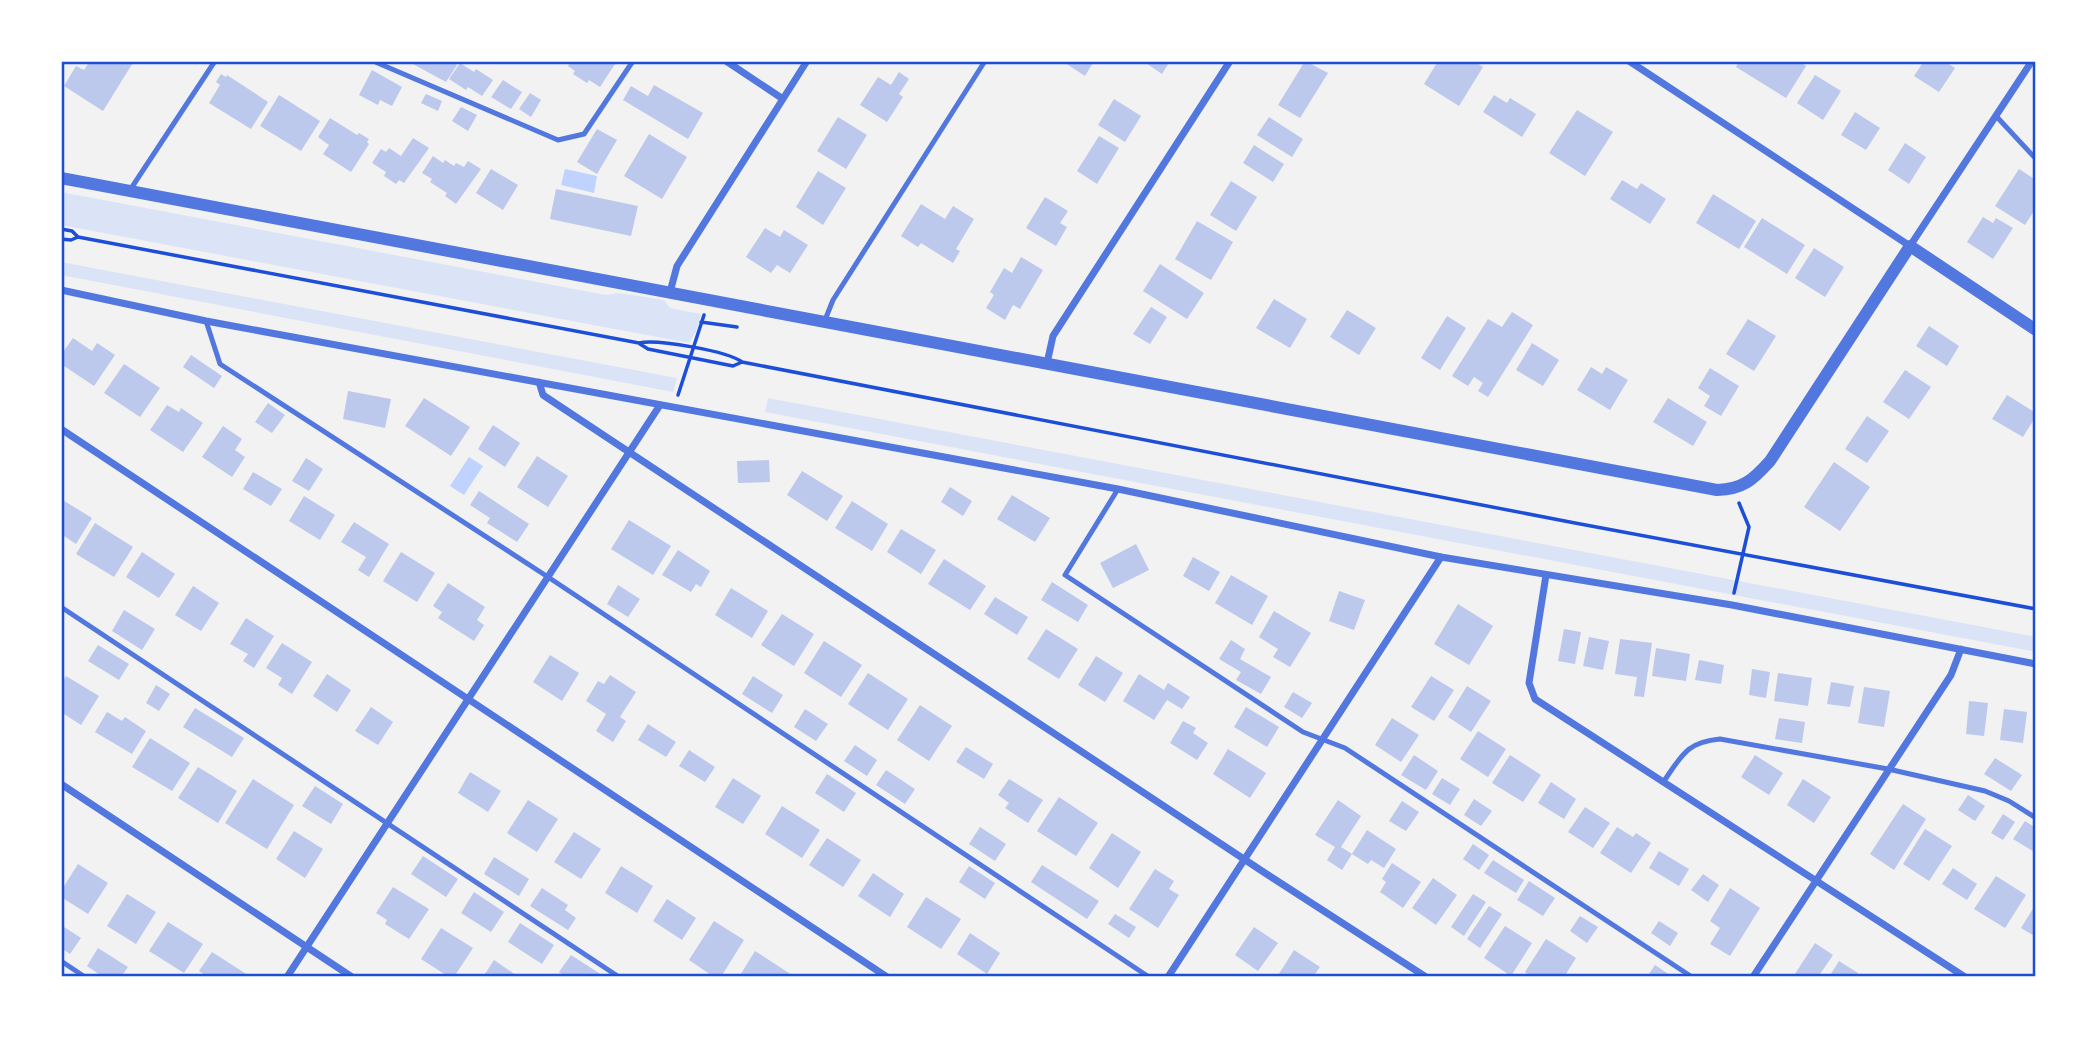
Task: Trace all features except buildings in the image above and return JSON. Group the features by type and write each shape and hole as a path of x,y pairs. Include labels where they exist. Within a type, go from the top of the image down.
{"street":[{"path":"726,61 783,99"},
{"path":"670,292 677,266 807,61"},
{"path":"1047,363 1053,336 1230,61"},
{"path":"1629,61 2036,330"},
{"path":"61,178 1717,490 1733,489 1757,475 1770,461 2032,61"},
{"path":"61,290 206,321 1118,489 1441,556 1731,605 2036,664"},
{"path":"539,382 543,395 1426,977"},
{"path":"287,977 660,405"},
{"path":"61,429 887,977"},
{"path":"1168,977 1441,556"},
{"path":"1546,575 1529,683 1535,698 1965,977"},
{"path":"1753,977 1951,675 1961,649"},
{"path":"61,784 352,977"}],"lane":[{"path":"130,190 215,61"},
{"path":"373,61 558,140 584,134 633,61"},
{"path":"824,322 833,300 985,61"},
{"path":"1996,116 2036,159"},
{"path":"206,321 220,364 548,577 1149,977"},
{"path":"1118,489 1065,575 1303,732 1345,748 1692,977"},
{"path":"61,607 620,977"},
{"path":"1664,781 1686,750 1701,741 1720,739 1888,769 1985,791 2009,801 2036,818"},
{"path":"61,961 85,977"}],"path":[{"path":"61,229 78,237 639,343 648,349 690,358 733,366 742,362"},
{"path":"61,239 71,240 78,237"},
{"path":"675,408 708,300"},
{"path":"701,322 737,327"},
{"path":"639,343 650,340 693,348 734,356 742,362 2036,609"},
{"path":"1731,605 1749,527 1733,489"}],"shaded area":[{"path":"61,192 606,295 620,293 664,300 670,308 701,314 696,332 689,343 61,225"},
{"path":"61,262 677,378 673,392 61,275"},
{"path":"768,398 2036,637 2036,652 765,412"}],"water":[{"path":"565,169 597,176 594,193 561,185"},
{"path":"469,457 483,466 464,495 450,486"}]}
